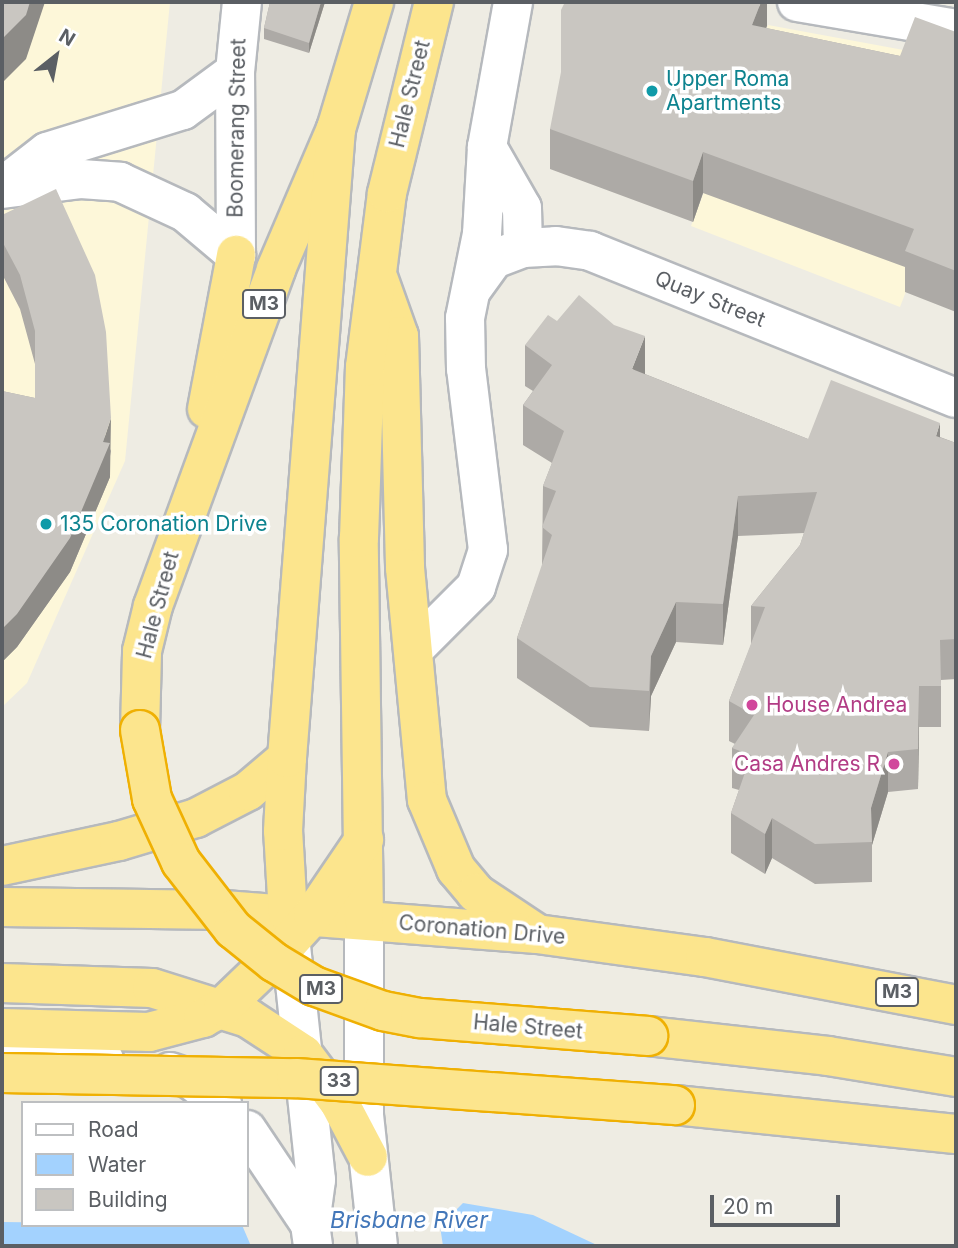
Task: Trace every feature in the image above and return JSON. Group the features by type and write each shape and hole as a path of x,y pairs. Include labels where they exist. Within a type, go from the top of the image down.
{"highway":[{"name":"Hale Street","path":"374,2 336,129 276,269 153,606 142,651 140,730 152,799 181,862 233,929 294,974 349,1001 420,1018 648,1036 828,1056 956,1077"},
{"name":"Hale Street","path":"364,919 359,458 376,270 402,121 434,2"},
{"path":"297,923 284,831 287,758 314,366 336,129"},
{"path":"199,481 208,397 236,255"},
{"name":"M3","path":"376,270 399,337 401,505 427,800 443,847 476,893 537,934"},
{"path":"2,866 119,841 196,818 248,791 287,758"},
{"path":"2,1028 149,1032 173,1028 223,1007 297,923 364,840"},
{"name":"Coronation Drive","path":"2,908 297,923 364,919 537,934 705,957 956,1005"},
{"path":"2,983 152,988 223,1007 265,1027 303,1054 339,1102 368,1157"},
{"name":"33","path":"2,1073 296,1078 675,1105 956,1134"}],"street":[{"name":"Boomerang Street","path":"236,255 235,72 242,2"},
{"path":"414,649 481,577 488,536 466,369 464,318 482,234 487,147 513,2"},
{"path":"797,2 956,29"},
{"path":"2,188 47,152 183,110 235,72"},
{"path":"487,147 522,208 523,248"},
{"path":"2,188 81,179 120,182 185,212 236,255"},
{"name":"Quay Street","path":"472,289 495,259 523,248 556,246 590,251 956,398"},
{"path":"364,919 364,1115 375,1229"},
{"path":"297,923 303,1054 316,1180 312,1235"},
{"path":"2,1049 160,1068 190,1079 219,1101"},
{"path":"248,1132 312,1235"}],"shaded area":[{"path":"2,2 170,2 125,461 27,683 2,707"},
{"path":"768,25 909,51 949,179 900,307 691,226"}],"water":[{"name":"Brisbane River","path":"398,1192 533,1215 599,1246 2,1246 2,1222 21,1222 21,1227 248,1227 248,1225"}],"pier":[{"path":"398,1189 466,1200 440,1226 443,1246 251,1246 243,1227 248,1227 248,1203 323,1200"}],"building":[{"path":"2,2 30,2 26,15 2,39"},
{"path":"270,2 321,2 309,43 264,28"},
{"path":"565,2 761,2 752,25 900,56 915,17 956,32 956,271 905,251 914,229 703,152 693,181 550,129 561,72 561,10"},
{"path":"56,189 95,275 106,332 111,418 103,442 110,443 70,538 17,614 2,629 2,391 35,398 35,331 20,275 2,241 2,215"},
{"path":"579,295 614,325 645,336 632,369 808,439 831,380 940,423 936,436 956,443 956,639 940,640 941,686 919,686 918,749 888,752 871,808 872,842 815,844 772,818 765,834 731,813 751,755 732,748 754,715 729,701 765,607 751,606 800,545 817,492 738,496 723,604 676,602 651,656 649,691 590,687 517,638 552,535 542,527 556,491 543,486 564,431 523,405 552,365 525,345 548,315 557,321"}],"place":[{"name":"Upper Roma Apartments","path":"652,91"},
{"name":"135 Coronation Drive","path":"46,524"},
{"name":"House Andrea","path":"752,705"},
{"name":"Casa Andres R","path":"894,764"}]}
